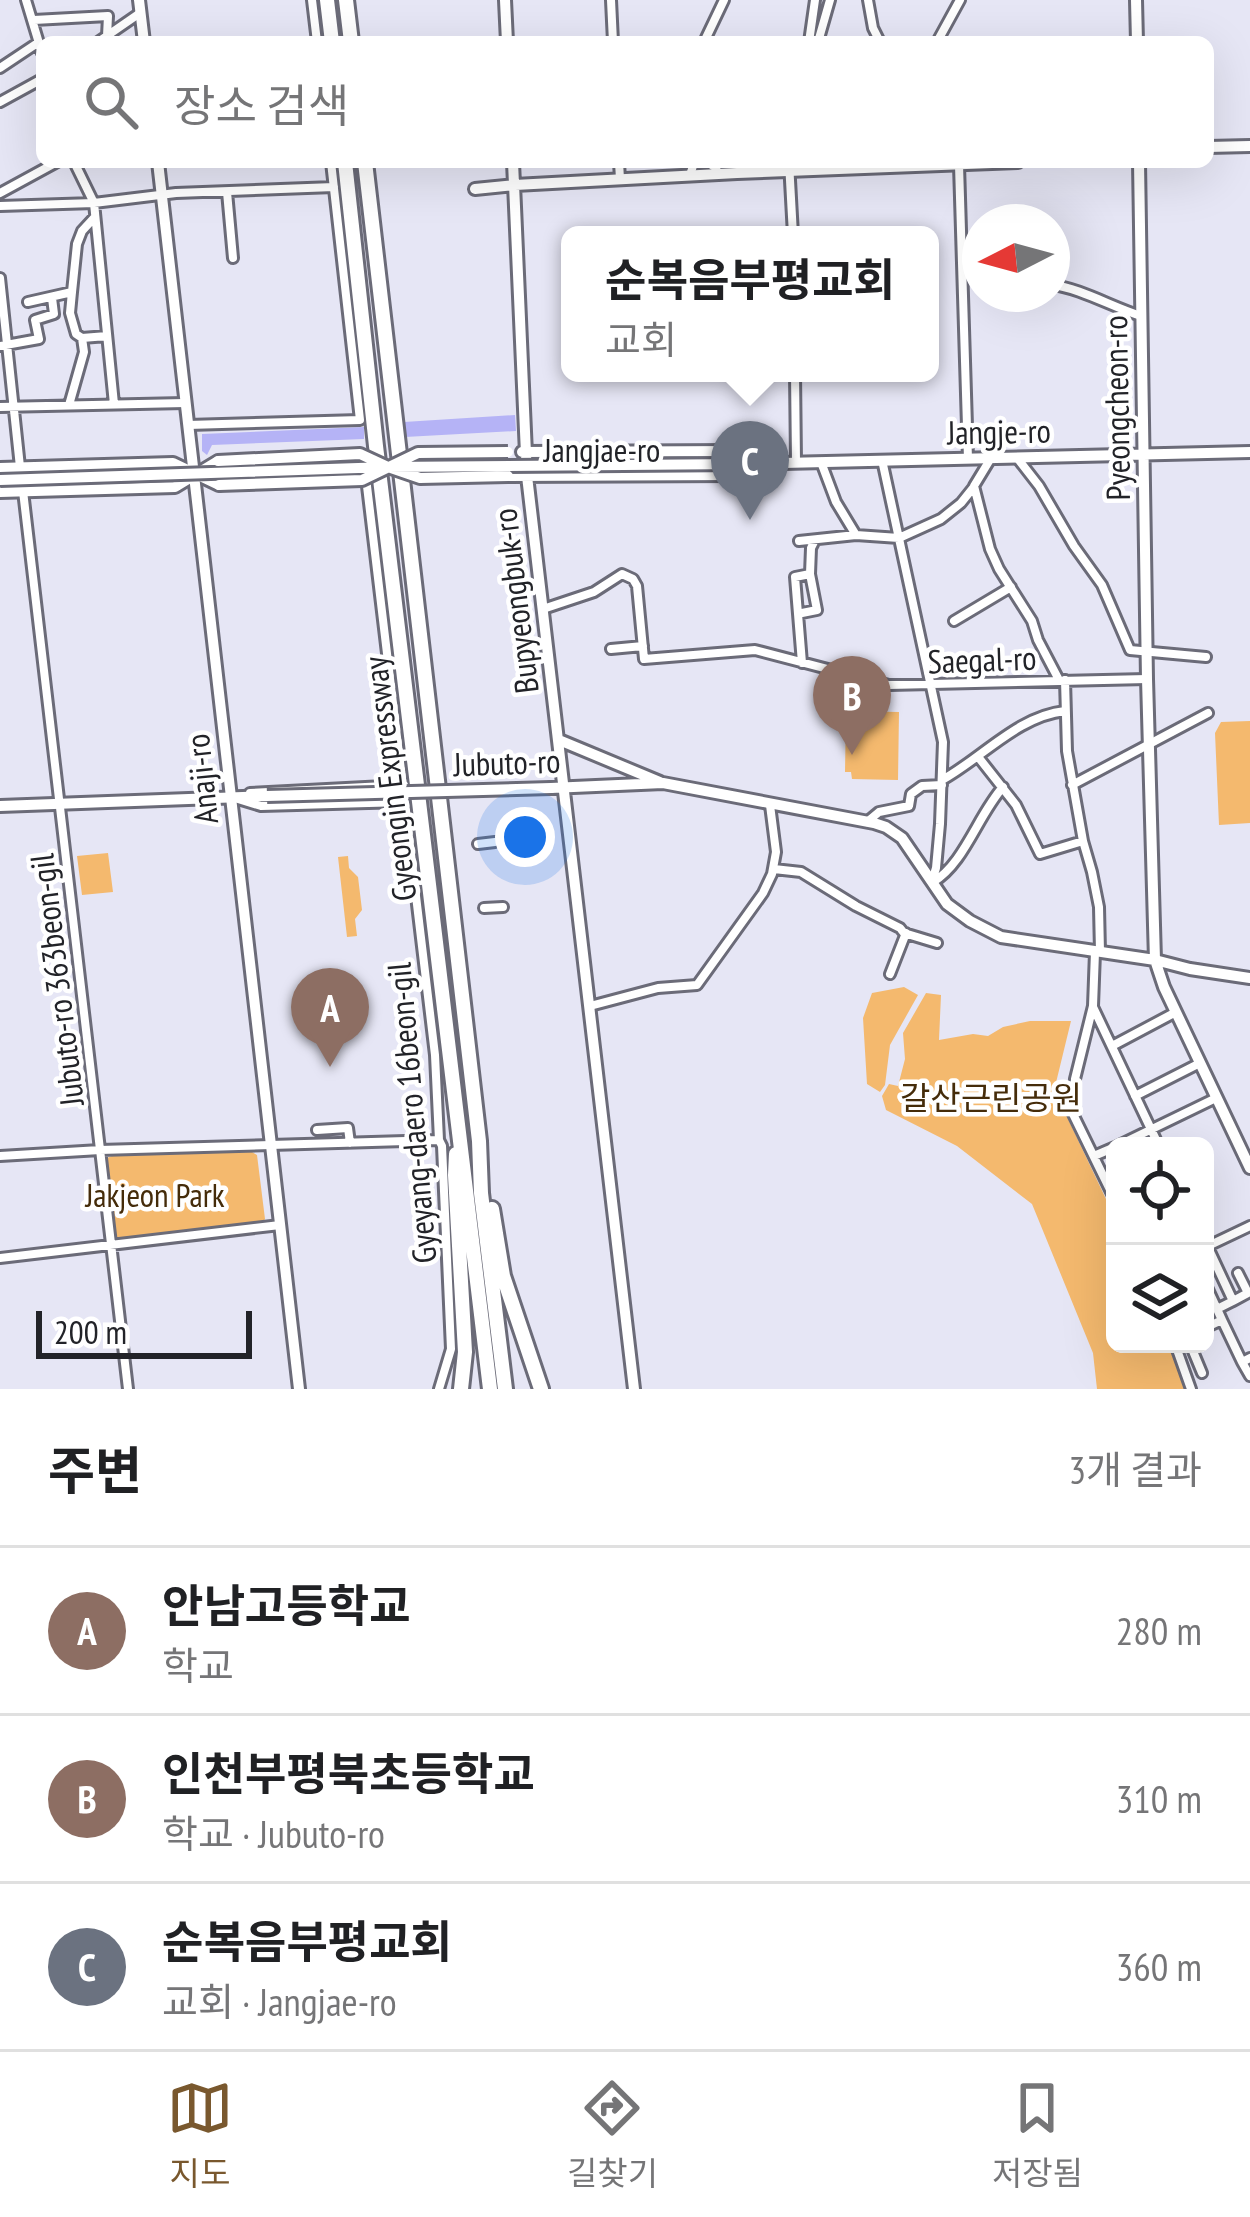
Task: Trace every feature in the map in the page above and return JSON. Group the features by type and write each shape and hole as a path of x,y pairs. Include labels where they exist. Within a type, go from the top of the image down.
{"highway":[{"path":"327,0 331,36"},
{"path":"346,0 350,36"},
{"name":"Gyeongin Expressway","path":"346,168 367,421 376,446 490,1389"},
{"name":"Gyeongin Expressway","path":"366,168 505,1389"},
{"path":"458,1125 455,1175 465,1352 461,1389"},
{"path":"479,1141 503,1276 542,1389"}],"main road":[{"path":"505,0 507,36"},
{"path":"1136,0 1137,36"},
{"path":"139,6 142,36"},
{"path":"1214,147 1250,146"},
{"name":"Anaji-ro","path":"159,168 298,1389"},
{"name":"Bupyeongbuk-ro","path":"513,168 527,476 559,740 557,788 590,1006 634,1389"},
{"path":"475,190 643,179 694,168"},
{"name":"Pyeongcheon-ro","path":"1139,168 1155,960 1250,1168"},
{"name":"Jangjae-ro","path":"0,468 172,463 219,485 362,480 418,453 737,451 782,463"},
{"name":"Jangje-ro","path":"741,464 1250,452"},
{"name":"Jangjae-ro","path":"0,492 175,487 218,461 361,454 420,478 737,475 782,463"},
{"name":"Jangjae-ro","path":"0,480 388,467 741,464"},
{"path":"559,740 663,783"},
{"name":"Jubuto-ro","path":"0,803 663,783 886,827 902,838 938,893 958,913 1001,937 1250,978"}],"street":[{"path":"26,0 38,36"},
{"path":"313,0 316,36"},
{"path":"611,0 613,36"},
{"path":"707,36 724,0"},
{"path":"813,36 815,0"},
{"path":"815,36 830,0"},
{"path":"868,0 877,36"},
{"path":"940,36 960,0"},
{"path":"105,36 139,6"},
{"path":"34,20 107,16 103,36"},
{"path":"0,68 36,50"},
{"path":"0,102 36,83"},
{"path":"0,194 46,168"},
{"path":"77,168 94,203 114,404"},
{"path":"188,425 367,421 332,168"},
{"path":"619,168 620,179"},
{"path":"643,179 648,168"},
{"path":"793,226 795,168"},
{"path":"955,168 962,267"},
{"path":"0,206 334,188"},
{"path":"227,191 233,257"},
{"path":"95,216 77,244 70,313 76,334 82,338 107,336"},
{"path":"0,278 20,467"},
{"path":"1070,289 1143,317"},
{"path":"39,319 32,302 72,292"},
{"path":"4,346 39,339 35,320 54,314 52,298"},
{"path":"963,312 968,458"},
{"path":"69,406 84,352 82,338"},
{"path":"795,382 796,462"},
{"path":"0,407 185,403"},
{"path":"800,541 856,535 899,538 941,519 961,503 991,458"},
{"path":"1018,458 1102,585 1130,650 1206,657"},
{"path":"882,460 944,752 932,882"},
{"path":"820,462 856,535"},
{"name":"Gyeyang-daero 16beon-gil","path":"194,474 218,478 366,474 435,1055 451,1349 439,1389"},
{"path":"974,486 990,549 1062,680 1072,785 1099,907 1093,1006 1072,1098 1073,1114 1106,1181"},
{"name":"Jubuto-ro 363beon-gil","path":"23,491 128,1389"},
{"path":"802,613 817,610 810,574 816,539"},
{"path":"802,662 795,577 810,574"},
{"path":"544,609 628,575 637,586 643,646 611,649"},
{"path":"954,621 1011,587"},
{"name":"Saegal-ro","path":"643,646 644,659 755,650 889,685 1147,679"},
{"path":"867,822 879,812 909,806 911,794 922,786 942,783 1012,731 1065,711"},
{"path":"1072,785 1208,713"},
{"path":"979,758 1016,805 1040,854 1083,841"},
{"path":"230,797 260,790 404,785"},
{"path":"388,786 395,793 389,802"},
{"path":"932,882 944,875 1003,788"},
{"path":"230,797 261,806 404,802"},
{"path":"590,1006 658,988 698,985 763,893 774,869 770,805"},
{"path":"478,844 496,842"},
{"path":"774,869 801,872 906,933 937,943"},
{"path":"484,908 503,907"},
{"path":"890,974 906,933"},
{"path":"1093,1006 1155,1137"},
{"path":"1112,1046 1176,1012"},
{"path":"1135,1096 1200,1063"},
{"path":"1135,1137 1216,1098"},
{"path":"316,1130 348,1128 350,1143"},
{"path":"0,1156 439,1141"},
{"path":"1094,1156 1106,1151"},
{"path":"0,1258 280,1225"},
{"path":"1214,1242 1250,1226"},
{"path":"1214,1262 1233,1301"},
{"path":"1217,1309 1248,1293 1238,1273"},
{"path":"1214,1302 1250,1376"},
{"path":"1214,1324 1222,1320"},
{"path":"1178,1353 1191,1389"},
{"path":"1194,1353 1202,1373"}],"green space":[{"path":"846,711 899,712 898,780 852,779 851,772 845,772"},
{"path":"1250,721 1250,823 1219,825 1215,733 1221,722"},
{"path":"108,853 113,892 82,895 77,856"},
{"path":"348,856 349,868 358,877 362,910 355,919 357,936 347,937 338,857"},
{"path":"904,987 918,995 890,1045 880,1092 867,1084 863,1018 872,993"},
{"name":"갈산근린공원","path":"926,993 941,995 939,1040 988,1036 1030,1021 1071,1021 1053,1095 1064,1098 1069,1121 1106,1199 1106,1353 1171,1353 1185,1389 1097,1389 1093,1353 1032,1204 957,1146 886,1110 882,1096 889,1084 898,1086 905,1059 903,1033"},
{"name":"Jakjeon Park","path":"257,1155 262,1223 116,1238 107,1158"}],"water":[{"path":"515,415 516,431 405,437 404,422"},
{"path":"364,427 364,439 212,445 207,455 202,451 202,434"}],"place":[{"name":"순복음부평교회","path":"750,520"},
{"name":"인천부평북초등학교","path":"852,755"},
{"name":"안남고등학교","path":"330,1067"}]}
